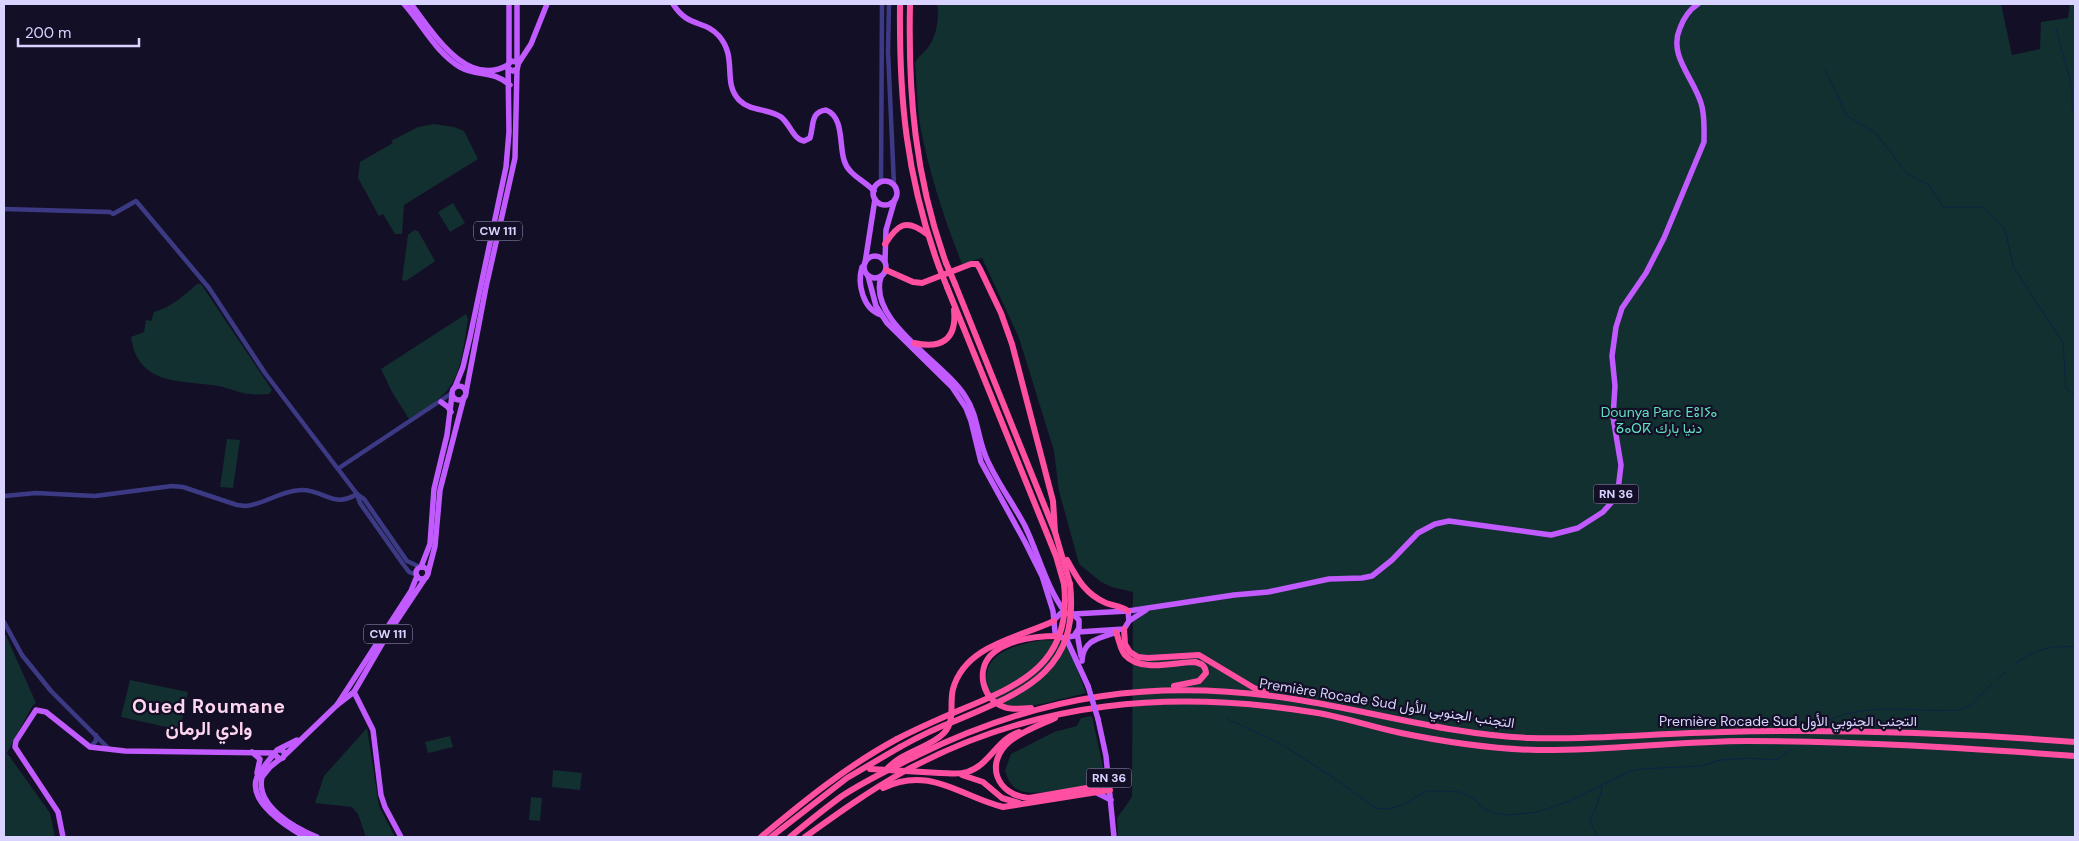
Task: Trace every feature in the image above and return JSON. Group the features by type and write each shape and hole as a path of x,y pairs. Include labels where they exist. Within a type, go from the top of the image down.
{"highway":[{"path":"761,837 826,784 860,760 897,739 1008,690 1033,673 1047,657 1060,632 1065,604 1067,584 946,287 928,234 911,171 903,118 900,76 900,4"},
{"path":"771,837 847,778 900,747 948,723 1018,694 1038,680 1056,657 1067,631 1072,608 1062,553 1055,532 946,264 925,195 915,140 910,84 910,4"},
{"path":"885,244 894,231 905,225 917,226 928,234"},
{"path":"886,270 913,282 922,283 971,264 977,264 1001,313 1012,344 1053,501 1055,532"},
{"path":"914,343 934,345 944,341 949,336 954,323 952,302"},
{"path":"1062,553 1078,580 1090,593 1103,602 1128,611"},
{"path":"885,772 896,760 944,733 951,718 955,683 967,665 976,656 994,644 1054,620"},
{"path":"1121,630 1124,654 1132,661 1143,664 1195,662 1202,664 1206,668 1203,677 1192,683 1138,691"},
{"path":"1121,630 1130,652 1138,657 1199,655 1254,688 1297,700"},
{"path":"1061,702 1030,708 1006,708 998,705 987,693 983,676 987,661 1002,648 1030,638 1063,637"},
{"name":"Première Rocade Sud التجنب الجنوبي الأول","path":"790,837 842,796 958,735 1009,717 1061,702 1106,694 1138,691 1177,689 1222,690 1297,700 1455,730 1516,737 1574,739 1720,732 1887,731 2075,742"},
{"name":"Première Rocade Sud التجنب الجنوبي الأول","path":"805,837 864,795 904,771 953,748 1002,730 1070,712 1134,702 1228,702 1319,714 1398,732 1477,746 1534,750 1598,750 1744,741 1976,748 2075,756"},
{"path":"956,774 979,766 1008,737 1070,712"},
{"path":"1035,727 1010,742 998,758 997,775 1005,789 1019,797 1029,798 1089,788 1110,787"},
{"path":"847,778 870,769 956,774 983,782 1009,801 1030,804"},
{"path":"864,795 895,783 919,780 941,783 1003,807 1095,792 1110,787"}],"main road":[{"path":"404,4 434,42 454,63 476,73 494,75 510,85"},
{"path":"411,4 441,42 462,63 489,71 501,69 509,65 517,65"},
{"path":"337,705 411,591 417,576 416,571 420,567 430,544 434,489 453,392 463,366 470,337 506,167 509,145 509,4"},
{"name":"CW 111","path":"279,754 354,692 381,644 427,575 435,546 440,490 465,394 486,287 515,158 517,4"},
{"path":"517,65 531,44 547,4"},
{"path":"673,4 683,18 710,29 723,42 730,58 732,88 739,100 745,105 778,115 786,122 798,139 804,141 810,138 814,118 817,113 826,110 833,113 837,120 846,166 874,191 875,199 860,280 864,298 872,310 881,315"},
{"name":"RN 36","path":"1073,614 1128,611 1234,595 1268,592 1329,578 1362,578 1372,576 1392,560 1418,533 1435,524 1449,521 1551,535 1578,528 1603,512 1611,503 1618,490 1621,478 1621,466 1613,417 1615,382 1612,356 1617,321 1622,308 1646,273 1664,238 1704,142 1702,104 1676,50 1676,36 1684,16 1698,4"},
{"path":"509,65 517,65"},
{"path":"864,181 889,182 894,185 896,192 887,223 885,244 886,270 881,277 879,292 884,309 893,322 955,382 969,402 987,460 1021,520 1056,598 1065,612"},
{"path":"874,191 879,183"},
{"path":"875,199 881,204 894,200"},
{"path":"864,265 873,256 881,257 885,261"},
{"path":"864,265 881,315 890,327 952,387 963,402 971,421 981,462 1039,571 1054,620 1054,630 1063,637 1077,633 1121,630"},
{"path":"868,276 881,277"},
{"path":"461,386 465,394 457,399 453,392 461,386"},
{"path":"441,402 446,404 450,412"},
{"path":"417,576 423,579 427,575 427,569 420,567"},
{"path":"1082,661 1083,652 1090,642 1121,630 1129,621 1149,608"},
{"path":"1128,611 1129,621"},
{"path":"1054,620 1061,613 1073,614 1080,624 1077,633"},
{"name":"RN 36","path":"1077,633 1085,676 1098,719 1108,767 1114,837"},
{"name":"RN 36","path":"1063,637 1085,676"},
{"path":"354,692 373,730 383,801 401,837"},
{"path":"63,837 58,812 30,768 15,749 15,744 36,710 41,709 90,748 110,751 279,754"},
{"path":"250,752 255,753 260,759 256,791 260,801 275,816 305,837"},
{"path":"257,777 262,769 279,754"},
{"path":"279,754 262,777 262,794 267,802 284,818 304,832 317,837"},
{"path":"1089,788 1102,777 1108,767"},
{"path":"1095,792 1112,800"}],"street":[{"path":"879,183 882,4"},
{"path":"889,4 888,50 894,185"},
{"path":"4,209 110,212 113,214 136,201 209,288 265,373 339,468 357,494 360,503 410,572 417,576"},
{"path":"339,468 441,402 453,392"},
{"path":"4,496 36,494 95,496 172,486 184,487 237,505 246,506 297,490 312,491 339,500 349,499 357,494"},
{"path":"405,563 420,567"},
{"path":"4,622 22,655 51,691 110,751"},
{"path":"90,748 96,741 96,735"}],"green space":[{"name":"Dounya Parc ⴹⵓⵏⵢⴰ ⵒⴰⵔⴽ دنيا بارك","path":"937,4 2001,4 2012,55 2040,49 2041,22 2068,18 2070,4 2075,4 2075,837 1118,837 1117,818 1132,797 1133,592 1101,582 1079,564 1059,491 1054,451 1019,338 982,258 962,264 943,212 932,178 920,125 915,63 932,41 937,22"},
{"path":"434,124 454,127 464,131 478,159 404,205 402,234 395,234 383,214 379,216 358,178 360,162 393,143 391,141 418,127"},
{"path":"453,203 465,223 450,232 438,212"},
{"path":"414,230 418,231 435,261 406,281 402,280 408,235"},
{"path":"197,284 201,284 272,390 269,394 242,393 219,386 163,378 142,364 135,353 131,337 144,332 146,320 151,321 154,312 172,304"},
{"path":"466,314 468,319 455,378 440,398 409,419 392,392 381,369"},
{"path":"227,439 240,440 233,488 220,487"},
{"path":"4,631 36,703 33,705 7,753 50,813 55,837 4,837"},
{"path":"1043,640 1059,641 1069,648 1086,693 1036,705 1017,707 1010,707 995,699 990,693 986,679 990,664 1006,650"},
{"path":"130,680 188,692 180,730 121,717"},
{"path":"1092,716 1103,767 1094,782 1088,785 1040,793 1022,791 1013,786 1005,771 1011,754 1054,732 1077,726 1081,718"},
{"path":"367,728 379,806 395,837 366,837 358,814 352,807 315,803 324,776"},
{"path":"450,736 453,747 428,753 425,742"},
{"path":"553,770 582,773 580,790 552,787"},
{"path":"531,797 542,798 540,821 529,820"}],"waterway":[{"path":"2056,29 2072,87 2072,109 2075,114"},
{"path":"1825,69 1847,116 1876,133 1907,174 1929,185 1943,207 1982,207 2005,229 2013,266 2063,343 2066,389 2075,395"},
{"path":"2015,664 2029,655 2050,648 2075,647"},
{"path":"1997,679 2007,671"},
{"path":"1819,724 1854,712 1871,710 1960,710 1971,705 1992,684"},
{"path":"1227,719 1281,744 1334,778 1375,808 1389,809 1404,804 1427,791 1446,791 1460,792 1473,798 1482,807 1494,813 1507,815 1538,812 1567,802 1628,772 1640,769 1700,766 1721,760 1751,758 1771,760 1778,759 1792,749"},
{"path":"1598,837 1590,822 1601,793 1602,785"}],"district":[{"name":"Oued Roumane وادي الرمان","path":"209,717"}]}
